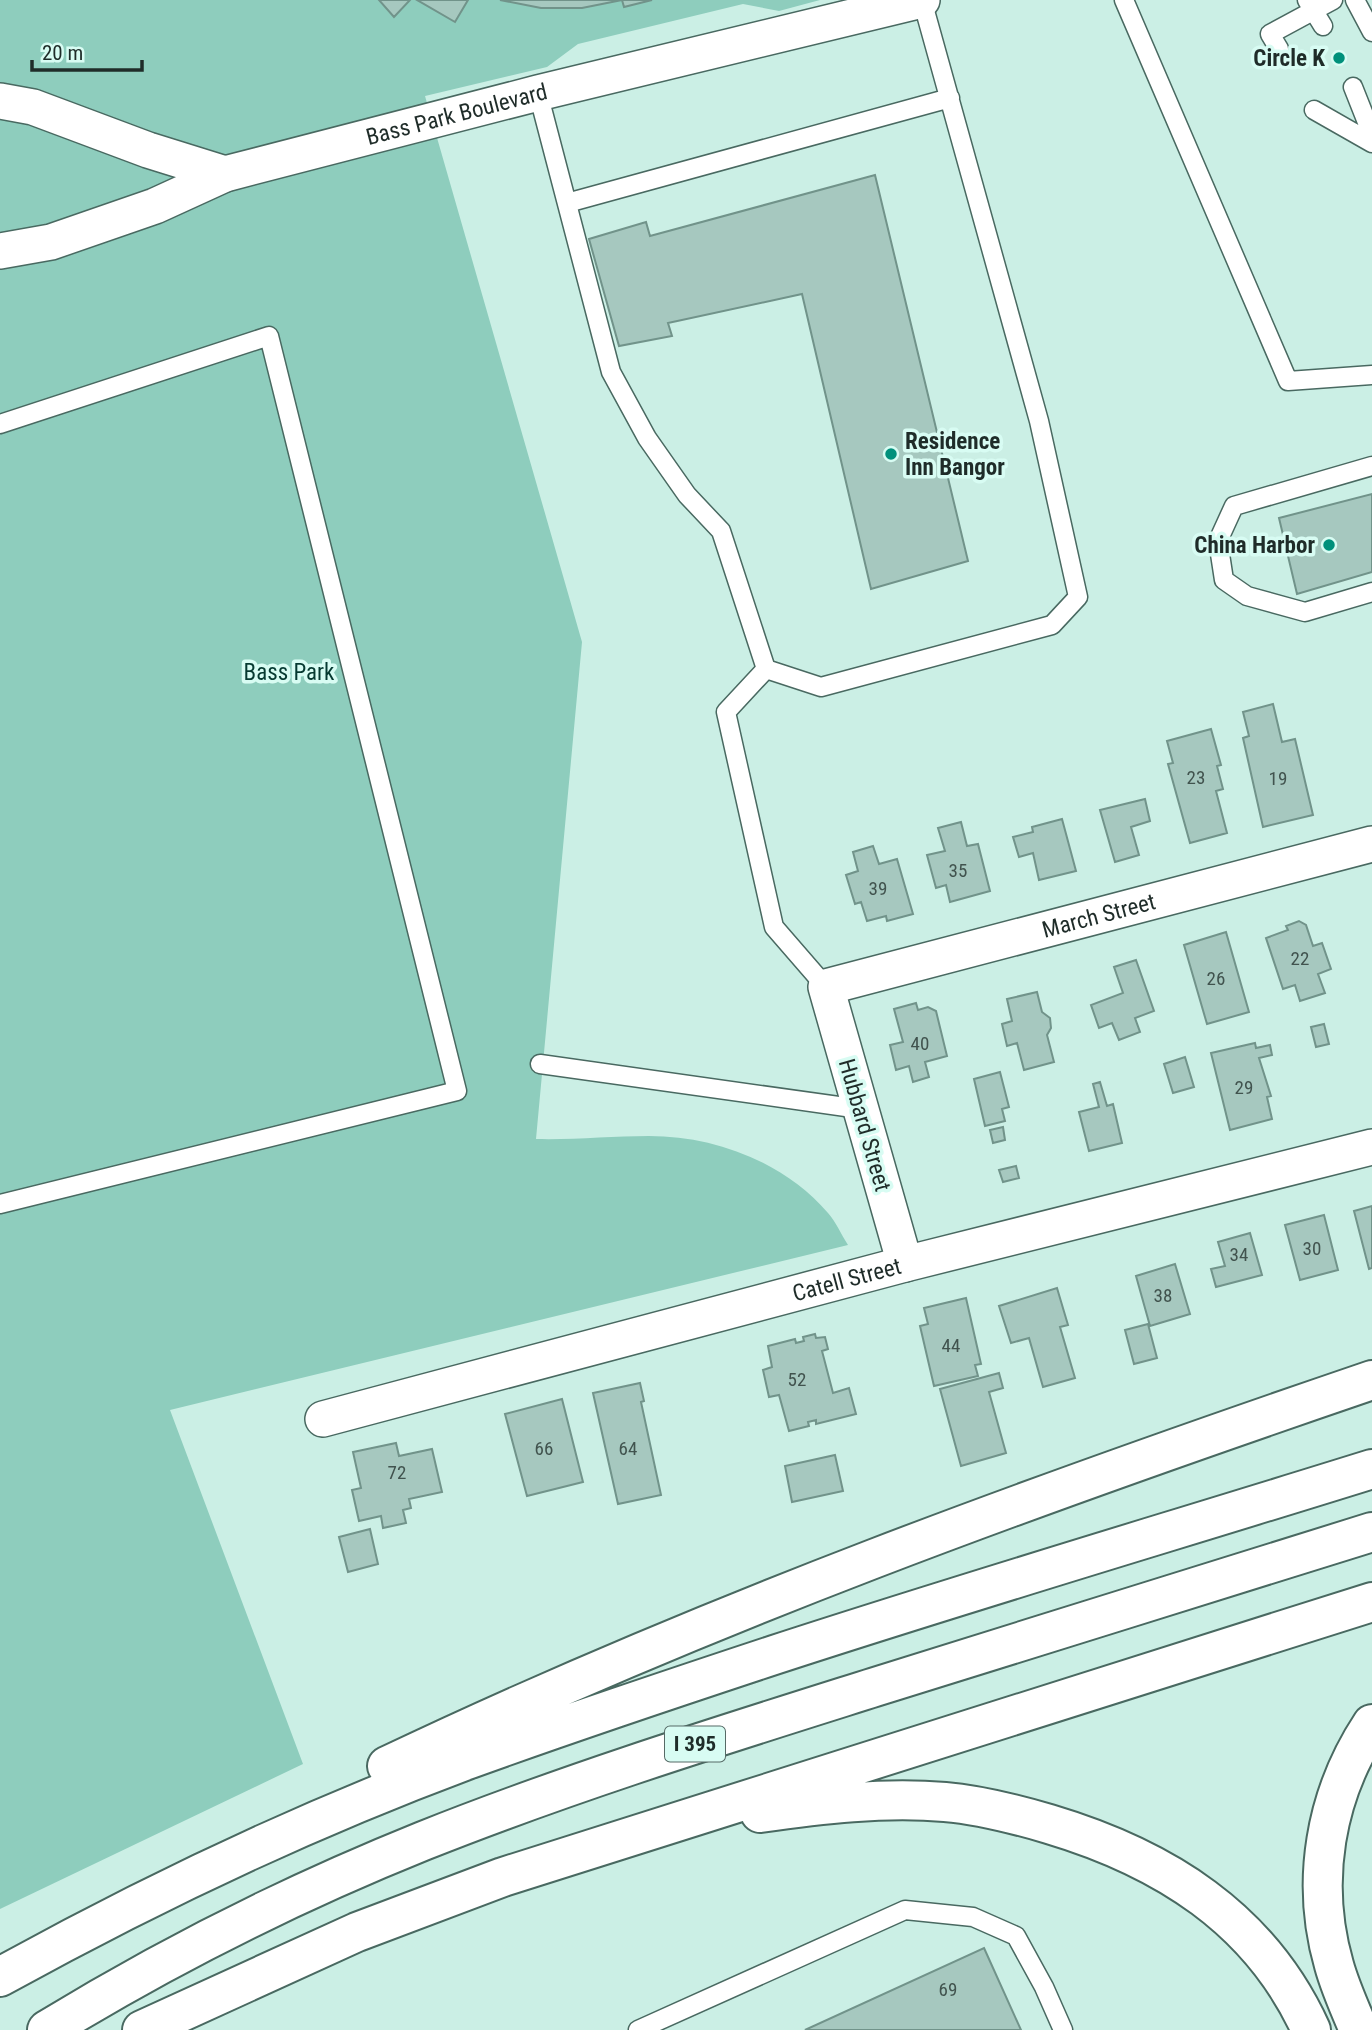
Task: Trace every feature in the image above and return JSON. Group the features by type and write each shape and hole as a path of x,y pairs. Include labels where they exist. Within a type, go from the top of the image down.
{"highway":[{"path":"36,1957 146,1890 244,1836 596,1671 744,1610 949,1531 1113,1470 1372,1380"},
{"name":"I 395","path":"0,1978 145,1901 278,1838 466,1761 657,1694 891,1617 1372,1469"},
{"name":"I 395","path":"47,2030 120,1988 250,1920 355,1870 489,1816 715,1737 1372,1532"},
{"path":"142,2030 357,1932 430,1903 573,1853 1372,1602"},
{"path":"1359,2030 1334,1965 1325,1915 1324,1853 1328,1825 1343,1775 1372,1724"},
{"path":"573,1853 711,1821 830,1804 907,1800 947,1802 1019,1815 1118,1849 1156,1867 1195,1891 1234,1922 1266,1956 1281,1976 1311,2030"},
{"path":"1342,1988 1367,2030"}],"street":[{"name":"Bass Park Boulevard","path":"0,251 64,237 155,206 225,174 538,93 922,0"},
{"path":"0,101 33,107 148,150 225,174"},
{"name":"March Street","path":"825,987 1372,844"},
{"name":"Hubbard Street","path":"825,987 905,1264"},
{"name":"Catell Street","path":"323,1419 905,1264 1372,1147"}],"lane":[{"path":"766,669 821,687 1052,625 1078,597 1039,421 922,0"},
{"path":"1124,0 1288,381 1372,375"},
{"path":"1279,49 1270,34 1333,0"},
{"path":"1354,0 1372,32"},
{"path":"1353,87 1372,135"},
{"path":"538,93 611,372 648,438 687,495 721,531 766,669"},
{"path":"567,203 950,98"},
{"path":"1314,110 1372,143"},
{"path":"0,424 269,336 457,1091 0,1204"},
{"path":"1372,466 1234,506 1218,541 1224,580 1247,596 1305,611 1372,592"},
{"path":"766,669 726,712 774,927 825,987"},
{"path":"540,1064 860,1109"},
{"path":"638,2030 905,1910 974,1917 1016,1936 1044,1987 1063,2030"}],"green space":[{"name":"Bass Park","path":"0,0 820,0 779,11 743,4 578,44 547,67 425,96 582,642 536,1139 674,1137 699,1141 747,1155 791,1179 810,1195 828,1213 848,1245 170,1410 303,1764 0,1909"}],"building":[{"path":"379,0 410,0 394,17"},
{"path":"417,0 468,0 455,22"},
{"path":"500,0 622,0 582,8 541,8"},
{"path":"622,0 652,0 624,7"},
{"name":"Residence Inn Bangor","path":"875,175 968,561 871,589 802,294 668,323 672,336 619,346 589,239 646,222 650,236"},
{"name":"China Harbor","path":"1372,494 1372,572 1297,594 1279,518"},
{"path":"1273,704 1282,742 1295,739 1313,815 1263,827 1243,738 1249,736 1243,712"},
{"path":"1211,729 1221,765 1217,766 1223,789 1216,791 1227,833 1190,843 1168,764 1173,763 1167,741"},
{"path":"1145,799 1150,821 1131,827 1139,855 1115,862 1100,810"},
{"path":"1062,819 1076,871 1039,880 1033,853 1019,857 1013,837 1033,832 1032,827"},
{"path":"961,822 967,846 978,844 990,891 950,902 946,885 936,888 927,855 945,851 938,828"},
{"path":"873,846 879,864 897,859 913,914 887,921 886,916 867,921 861,902 855,904 846,875 858,871 853,852"},
{"path":"1299,921 1306,925 1313,946 1322,943 1331,969 1318,974 1325,993 1300,1001 1295,985 1283,989 1266,938 1288,930 1286,926"},
{"path":"1226,932 1249,1012 1207,1024 1184,945"},
{"path":"1136,960 1154,1011 1135,1018 1140,1032 1119,1040 1112,1023 1099,1028 1091,1005 1123,993 1114,967"},
{"path":"1037,992 1042,1012 1050,1018 1051,1028 1047,1035 1054,1062 1024,1070 1017,1043 1007,1046 1002,1024 1012,1021 1007,999"},
{"path":"916,1003 918,1010 928,1007 936,1011 947,1056 925,1062 929,1077 913,1082 909,1066 896,1070 890,1045 903,1042 894,1009"},
{"path":"1324,1024 1329,1044 1316,1047 1311,1027"},
{"path":"1255,1043 1256,1048 1270,1045 1272,1055 1259,1058 1271,1096 1267,1097 1272,1119 1230,1130 1211,1053"},
{"path":"1185,1057 1194,1087 1173,1093 1164,1064"},
{"path":"1000,1072 1009,1107 1002,1109 1005,1121 985,1126 974,1079"},
{"path":"1100,1082 1107,1106 1113,1104 1122,1143 1089,1151 1079,1112 1099,1107 1093,1084"},
{"path":"1003,1127 1005,1140 993,1143 990,1130"},
{"path":"1016,1166 1019,1178 1003,1182 999,1170"},
{"path":"1372,1206 1372,1268 1369,1269 1354,1211"},
{"path":"1324,1215 1338,1270 1300,1280 1285,1225"},
{"path":"1250,1233 1262,1275 1216,1287 1211,1269 1225,1266 1218,1242"},
{"path":"1175,1264 1190,1314 1150,1326 1136,1276"},
{"path":"1057,1288 1068,1325 1060,1327 1075,1378 1043,1387 1029,1338 1011,1343 999,1306"},
{"path":"966,1298 981,1364 975,1365 978,1376 934,1386 920,1326 928,1324 924,1308"},
{"path":"1148,1324 1157,1358 1134,1364 1125,1330"},
{"path":"815,1334 816,1338 825,1337 828,1349 822,1351 833,1393 849,1388 856,1414 816,1424 816,1420 808,1422 809,1426 789,1431 779,1395 769,1397 763,1370 772,1367 768,1346 795,1339 796,1343 804,1341 803,1337"},
{"path":"999,1373 1003,1388 989,1392 1006,1453 961,1466 940,1389"},
{"path":"640,1383 644,1401 641,1402 661,1495 618,1504 593,1393"},
{"path":"562,1399 583,1482 527,1496 505,1414"},
{"path":"396,1443 399,1456 432,1449 442,1492 409,1499 411,1508 403,1510 406,1523 383,1528 381,1516 359,1521 352,1490 361,1488 353,1452"},
{"path":"835,1455 843,1491 792,1502 785,1466"},
{"path":"370,1529 378,1564 348,1572 339,1537"},
{"path":"984,1948 1021,2030 805,2030"}],"place":[{"name":"Circle K","path":"1339,58"},
{"name":"Residence Inn Bangor","path":"891,454"},
{"name":"China Harbor","path":"1329,545"}]}
